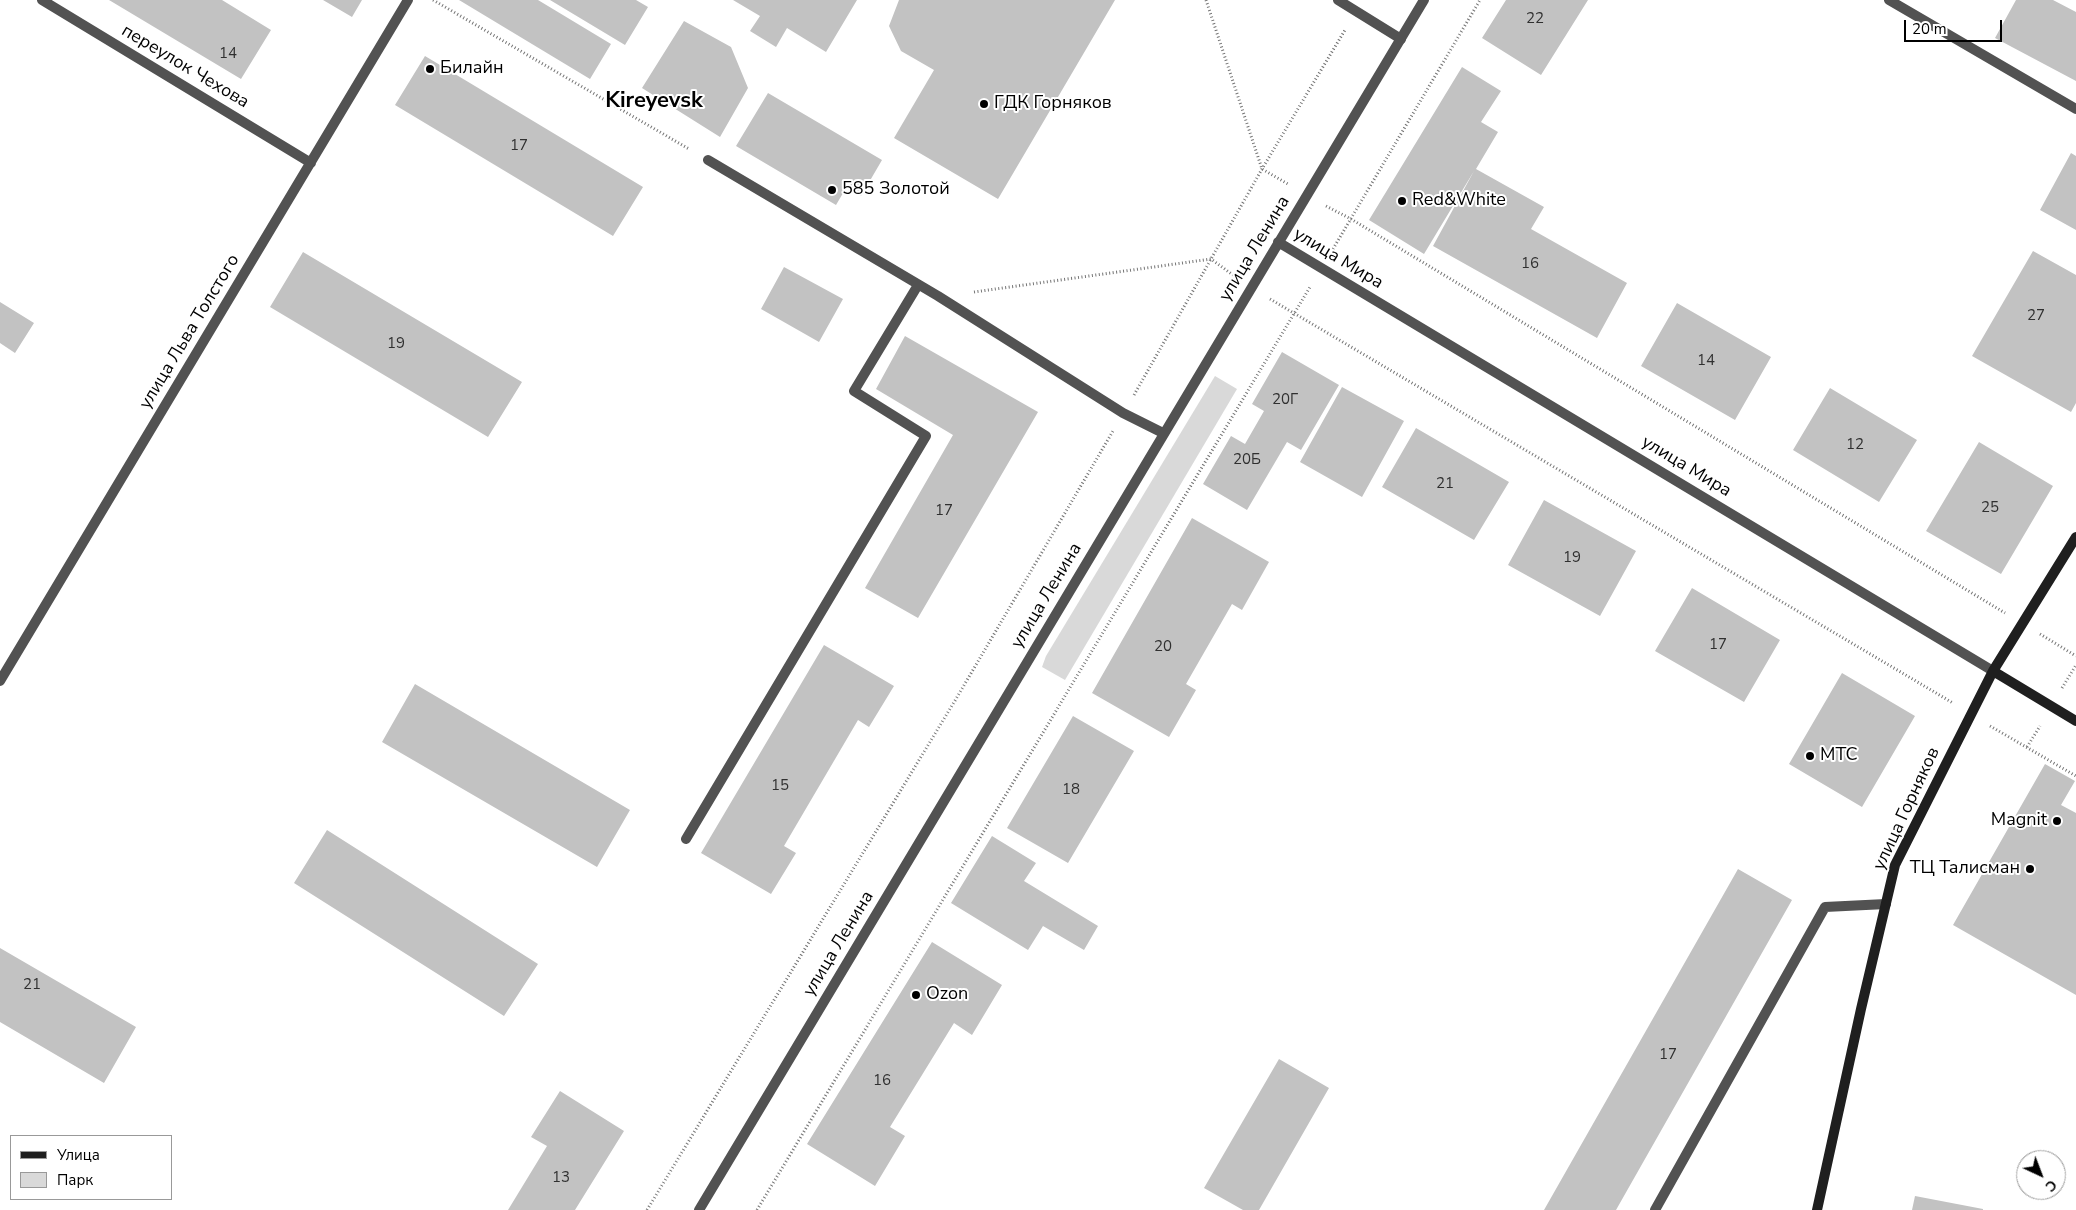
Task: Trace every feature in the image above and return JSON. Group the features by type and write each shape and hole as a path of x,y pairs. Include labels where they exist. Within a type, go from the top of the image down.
{"main road":[{"name":"улица Горняков","path":"1817,1210 1860,1009 1895,865 1993,672 2076,537"},
{"name":"улица Мира","path":"1993,672 2076,721"}],"street":[{"name":"переулок Чехова","path":"42,0 311,162"},
{"name":"улица Льва Толстого","path":"0,681 408,0"},
{"path":"1338,0 1400,39"},
{"name":"улица Ленина","path":"699,1210 1424,0"},
{"path":"1889,0 2076,109"},
{"path":"708,160 938,296 1123,413 1163,433"},
{"name":"улица Мира","path":"1278,242 1993,672"},
{"path":"686,840 926,436 854,391 918,284"},
{"path":"1656,1210 1825,907 1886,904"}],"path":[{"path":"432,0 708,160"},
{"path":"1206,0 1262,169 1351,219 2076,656"},
{"path":"757,1210 1322,268 1480,0"},
{"path":"647,1210 956,699 1123,413 1262,169 1356,12"},
{"path":"938,296 1211,260 1250,288 2076,776"}],"green space":[{"path":"1215,376 1237,389 1065,680 1042,667 1046,656"}],"building":[{"path":"109,0 222,0 271,30 241,79"},
{"path":"323,0 362,0 352,17"},
{"path":"459,0 538,0 611,44 590,79"},
{"path":"550,0 636,0 648,7 625,45"},
{"path":"733,0 857,0 826,52 787,28 776,47 750,31 760,16"},
{"name":"ГДК Горняков","path":"899,0 1115,0 998,199 894,138 934,70 901,51 889,26"},
{"path":"1506,0 1588,0 1541,75 1482,38"},
{"path":"2016,0 2053,0 2076,12 2076,81 1995,38"},
{"path":"684,21 731,47 748,88 720,137 642,88"},
{"path":"425,56 643,187 613,236 395,105"},
{"path":"1462,67 1501,91 1481,122 1498,132 1476,169 1544,207 1531,229 1627,283 1597,338 1433,246 1474,171 1424,254 1369,220"},
{"path":"768,93 882,160 861,196 846,188 836,205 736,146"},
{"path":"2071,153 2076,156 2076,230 2040,210"},
{"path":"2033,251 2076,275 2076,403 2071,412 1972,356"},
{"path":"303,252 522,382 488,437 270,307"},
{"path":"784,267 843,299 819,342 761,309"},
{"path":"0,302 34,323 15,353 0,343"},
{"path":"1677,303 1771,357 1735,420 1641,366"},
{"path":"905,336 1038,412 918,618 865,588 953,435 876,389"},
{"path":"1282,352 1339,385 1301,450 1287,442 1247,510 1203,484 1231,436 1245,444 1264,411 1252,404"},
{"path":"1342,387 1404,421 1362,497 1300,462"},
{"path":"1830,388 1917,440 1879,502 1793,450"},
{"path":"1416,428 1509,482 1474,540 1382,487"},
{"path":"1979,442 2053,486 2001,574 1926,531"},
{"path":"1544,500 1636,551 1600,616 1508,565"},
{"path":"1192,518 1269,562 1242,610 1232,604 1186,684 1196,690 1169,737 1092,693"},
{"path":"1692,588 1780,640 1744,702 1655,651"},
{"path":"824,645 894,686 869,727 858,720 784,846 796,853 771,894 701,853"},
{"path":"1842,673 1915,716 1862,807 1789,764"},
{"path":"415,684 630,810 597,867 382,742"},
{"path":"1073,716 1134,751 1068,863 1007,828"},
{"name":"ТЦ Талисман","path":"2045,764 2075,781 2061,805 2076,813 2076,995 1953,925"},
{"path":"327,830 538,964 504,1016 294,883"},
{"path":"992,836 1036,863 1024,881 1098,926 1084,950 1043,926 1028,950 951,903"},
{"path":"1738,869 1792,900 1616,1210 1544,1210"},
{"path":"932,942 1002,985 972,1035 954,1023 890,1127 905,1136 875,1186 807,1144"},
{"path":"0,948 136,1027 104,1083 0,1022"},
{"path":"1279,1059 1329,1088 1259,1210 1243,1210 1204,1188"},
{"path":"560,1091 624,1131 575,1210 508,1210 547,1146 531,1137"},
{"path":"1915,1196 1983,1209 1983,1210 1912,1210"}],"place":[{"name":"Билайн","path":"430,69"},
{"name":"ГДК Горняков","path":"984,104"},
{"name":"585 Золотой","path":"832,190"},
{"name":"Red&White","path":"1402,201"},
{"name":"МТС","path":"1810,756"},
{"name":"Magnit","path":"2057,821"},
{"name":"ТЦ Талисман","path":"2030,869"},
{"name":"Ozon","path":"916,995"}],"district":[{"name":"Kireyevsk","path":"654,102"}]}
